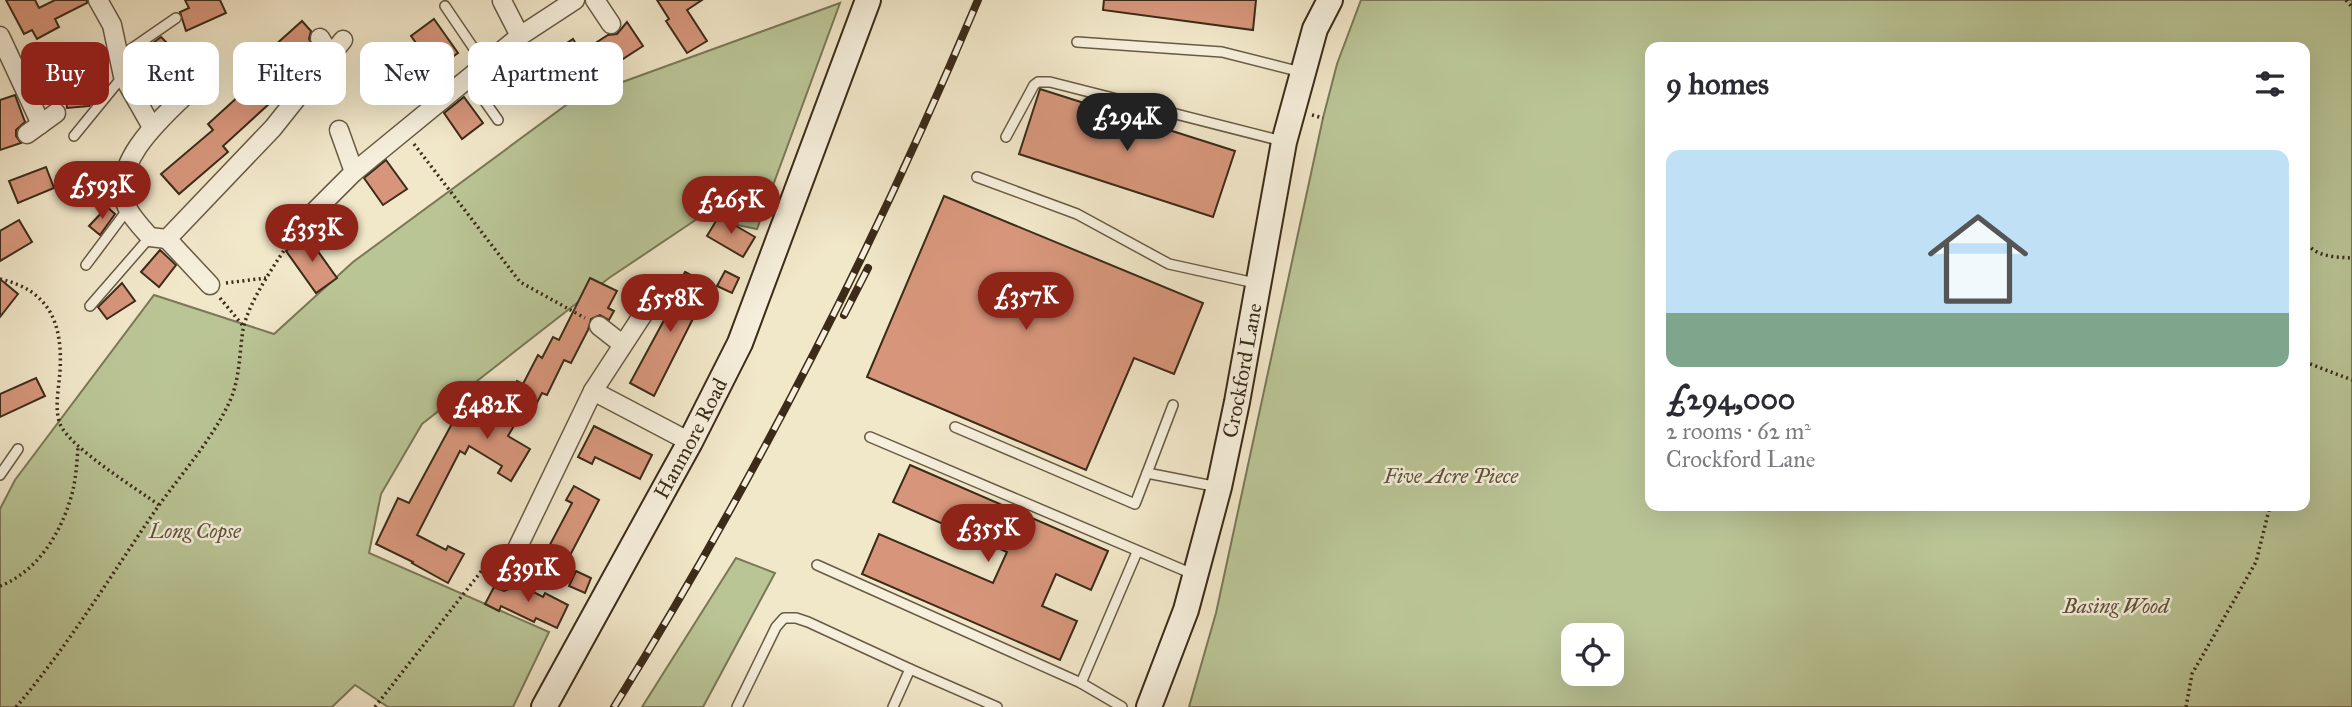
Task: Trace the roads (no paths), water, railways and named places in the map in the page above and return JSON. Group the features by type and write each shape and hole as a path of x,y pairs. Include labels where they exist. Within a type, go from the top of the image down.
{"street":[{"path":"98,0 111,25 120,67 152,127"},
{"path":"513,42 575,0"},
{"path":"595,0 611,24"},
{"name":"Hanmore Road","path":"544,707 690,442 740,343 868,0"},
{"name":"Crockford Lane","path":"1315,29 1316,0"},
{"name":"Crockford Lane","path":"1149,707 1197,576 1237,402 1284,142 1315,29 1330,0"},
{"path":"502,1 520,36"},
{"path":"0,36 34,129 56,113"},
{"path":"320,38 322,42"},
{"path":"302,224 354,172 468,80"},
{"path":"175,105 152,127 131,157 123,186 128,209 210,285"},
{"path":"158,238 273,128 292,105"},
{"path":"339,130 354,172"},
{"path":"502,580 593,391 655,296"},
{"path":"598,326 622,344"},
{"path":"593,391 690,442"}],"lane":[{"path":"445,6 469,42"},
{"path":"74,136 120,67 176,18"},
{"path":"1077,41 1222,52 1303,73"},
{"path":"1006,137 1034,85 1038,82 1050,82 1284,142"},
{"path":"487,105 498,120"},
{"path":"977,177 1077,214 1169,264 1257,283"},
{"path":"86,265 128,209"},
{"path":"90,306 158,238"},
{"path":"955,428 1135,504 1172,405"},
{"path":"870,437 1197,576"},
{"path":"0,475 18,449"},
{"path":"1147,473 1219,487"},
{"path":"1081,683 1137,552"},
{"path":"817,565 1081,683 1122,707"},
{"path":"737,707 776,627 784,618 808,622 997,707"},
{"path":"893,707 911,669"}],"railway":[{"path":"614,707 715,536 810,361 897,182 978,0"},
{"path":"844,315 868,268"}],"park label":[{"name":"Five Acre Piece","path":"1451,476"},
{"name":"Long Copse","path":"195,531"},
{"name":"Basing Wood","path":"2116,606"}]}
